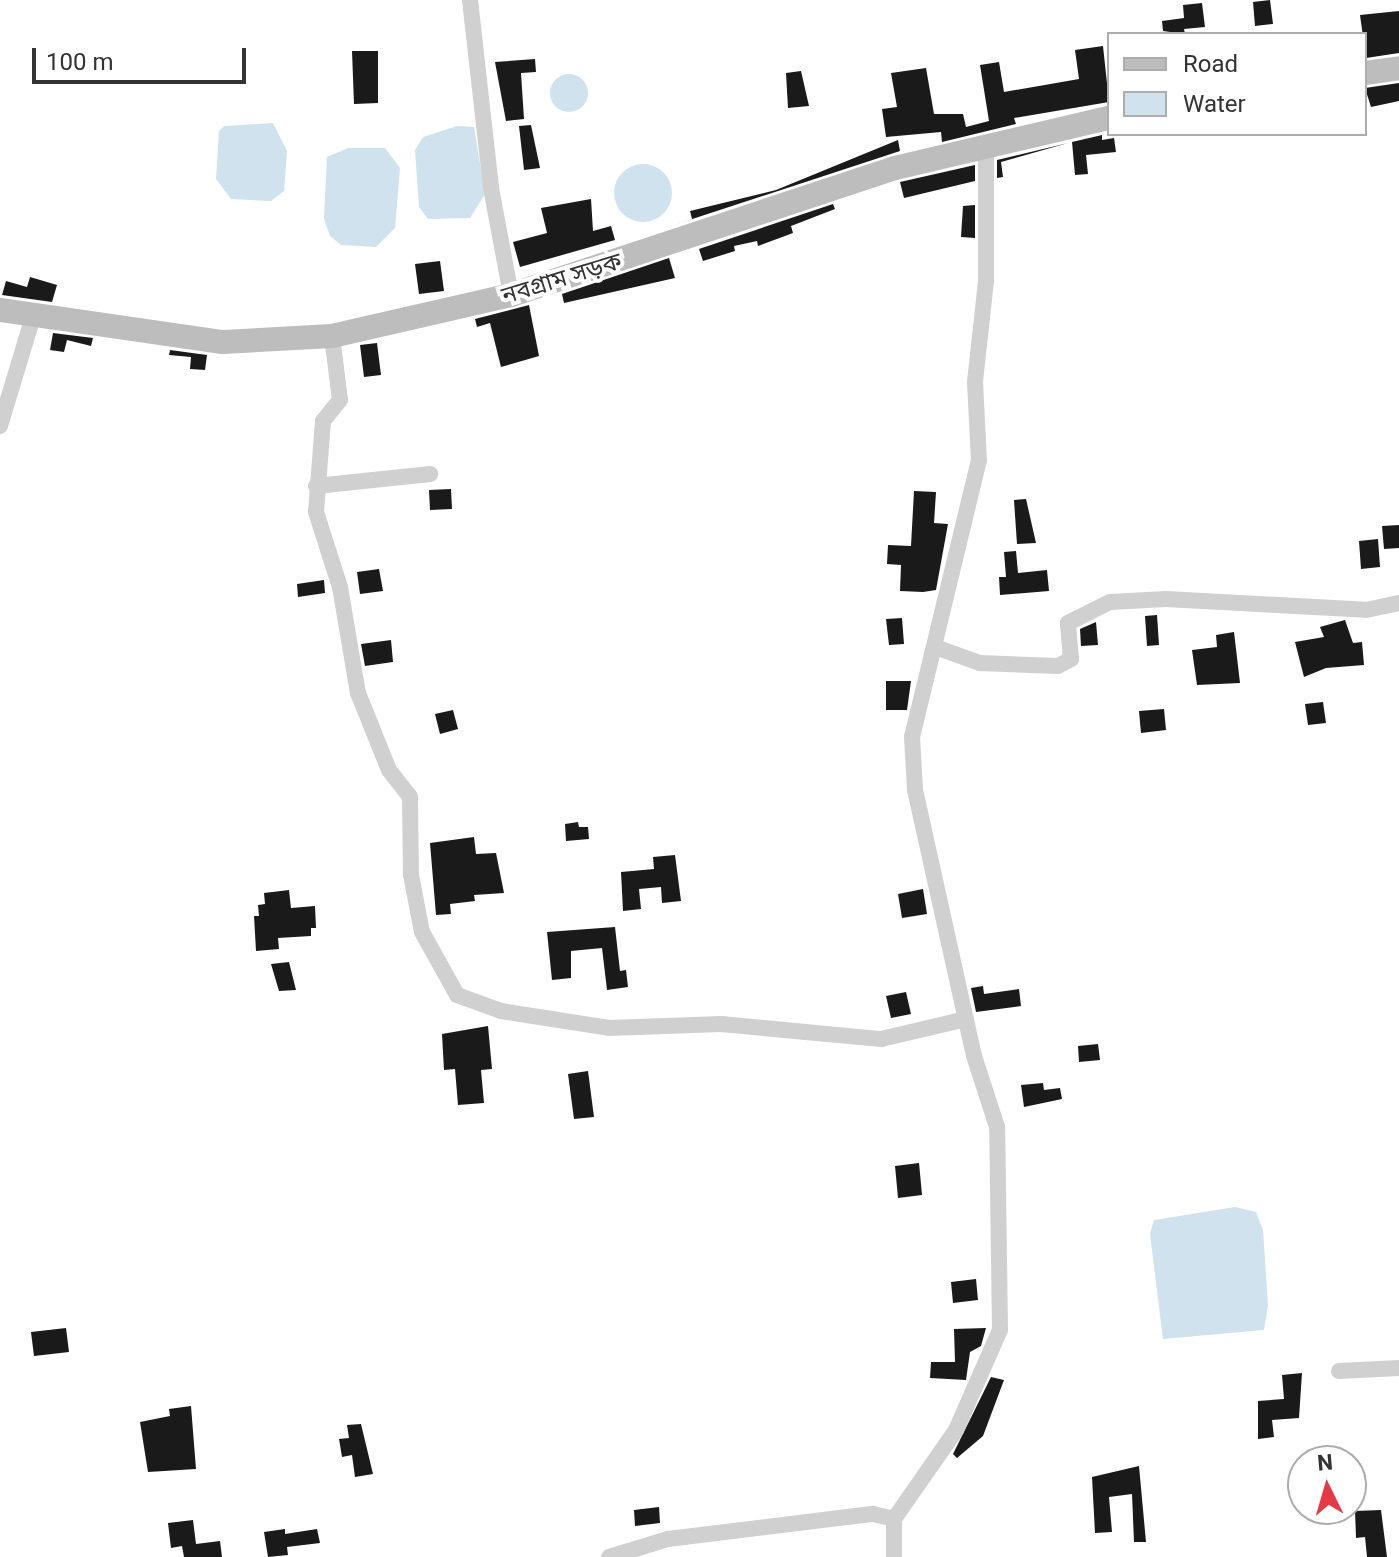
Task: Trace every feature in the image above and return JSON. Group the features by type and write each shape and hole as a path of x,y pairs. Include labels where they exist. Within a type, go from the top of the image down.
{"main road":[{"path":"1367,73 1399,68"},
{"name":"নবগ্রাম সড়ক","path":"0,310 223,342 332,336 511,295 895,168 1107,118"}],"street":[{"path":"470,0 491,188 511,295"},
{"path":"894,1557 894,1519 956,1430 1000,1330 997,1127 966,1019 915,789 912,737 938,648 979,461 975,382 986,280 986,147"},
{"path":"0,426 33,317"},
{"path":"332,336 340,400 323,421 316,512 340,587 358,693 389,770 410,797 411,875 422,932 444,980 457,995 501,1011 609,1028 696,1023 881,1039 966,1019"},
{"path":"316,486 430,474"},
{"path":"938,648 980,663 1058,666 1071,659 1068,623 1110,602 1166,599 1366,610 1399,603"},
{"path":"1339,1371 1399,1368"},
{"path":"609,1557 668,1539 873,1514 894,1519"}],"water":[{"path":"569,74 582,80 588,93 582,106 569,112 556,106 550,93 556,80"},
{"path":"273,123 287,151 284,191 271,201 231,199 216,179 219,131 224,126"},
{"path":"457,126 474,127 485,194 470,218 428,219 419,207 415,150 423,137"},
{"path":"348,148 385,148 400,168 395,228 376,247 341,245 330,236 324,219 327,157"},
{"path":"643,164 664,172 672,193 664,214 643,222 622,214 614,193 622,172"},
{"path":"1235,1207 1256,1212 1263,1230 1268,1305 1264,1330 1163,1339 1150,1234 1154,1220"}],"building":[{"path":"1270,0 1273,24 1255,26 1253,2"},
{"path":"1202,3 1205,27 1184,29 1185,32 1163,31 1162,21 1184,18 1183,5"},
{"path":"1399,11 1399,53 1367,58 1367,32 1362,32 1360,15"},
{"path":"1103,46 1107,102 1014,118 1016,124 942,142 941,132 886,137 882,109 897,107 891,73 926,68 934,114 963,114 966,127 989,121 980,65 999,62 1004,92 1079,79 1075,50"},
{"path":"352,51 378,51 378,103 354,104"},
{"path":"535,59 536,72 521,73 524,119 506,121 495,62"},
{"path":"801,71 809,106 788,108 786,73"},
{"path":"1399,83 1399,101 1371,107 1367,88"},
{"path":"531,125 540,168 524,170 519,126"},
{"path":"1102,135 1102,140 1114,138 1116,152 1086,155 1088,174 1075,175 1072,142"},
{"path":"898,140 900,151 671,226 692,219 690,211 776,190"},
{"path":"1068,143 1001,162 1003,177 997,178 997,160"},
{"path":"975,165 975,181 904,198 900,182"},
{"path":"591,199 593,231 611,226 615,240 520,267 513,242 547,233 541,208"},
{"path":"833,204 835,209 791,226 793,233 758,246 757,241 734,246 735,251 703,261 699,249"},
{"path":"975,205 975,238 961,237 963,206"},
{"path":"669,258 675,278 564,303 562,294"},
{"path":"440,261 444,291 419,294 415,264"},
{"path":"30,277 57,285 52,302 2,295 6,281 27,287"},
{"path":"529,305 539,356 501,367 490,323 477,327 475,319"},
{"path":"53,333 93,338 91,346 67,340 64,352 50,350"},
{"path":"377,343 381,375 364,377 360,345"},
{"path":"170,350 207,355 205,370 190,369 191,357 169,355"},
{"path":"451,489 452,509 430,510 429,490"},
{"path":"914,491 936,492 934,523 948,524 936,590 900,591 901,565 887,564 888,545 911,546"},
{"path":"1026,499 1036,543 1017,544 1014,500"},
{"path":"1399,525 1399,548 1384,549 1382,526"},
{"path":"1378,539 1380,567 1361,569 1359,541"},
{"path":"1016,551 1018,573 1047,570 1049,591 1000,595 999,577 1006,577 1004,552"},
{"path":"379,569 383,591 360,594 357,572"},
{"path":"324,580 325,593 298,597 297,584"},
{"path":"1157,615 1159,645 1147,646 1145,616"},
{"path":"902,618 904,644 889,645 886,619"},
{"path":"1345,620 1353,643 1362,642 1364,665 1326,668 1304,677 1295,642 1324,637 1320,627"},
{"path":"1096,622 1098,645 1081,646 1080,629"},
{"path":"1234,632 1240,683 1197,685 1192,650 1217,647 1216,635"},
{"path":"391,640 393,662 365,666 361,644"},
{"path":"886,681 911,681 907,710 886,710"},
{"path":"1323,702 1326,723 1308,725 1305,704"},
{"path":"1164,709 1166,730 1141,733 1139,711"},
{"path":"453,710 458,729 440,734 435,714"},
{"path":"578,822 579,827 588,827 589,839 566,841 565,824"},
{"path":"474,837 476,854 496,853 504,893 474,895 475,901 450,904 451,914 436,915 430,843"},
{"path":"675,855 681,901 662,903 661,887 639,889 641,909 623,911 621,872 654,869 653,857"},
{"path":"923,889 927,914 902,918 898,894"},
{"path":"289,890 291,908 315,906 316,928 311,928 311,936 278,938 279,949 256,951 254,916 259,916 258,905 265,904 264,893"},
{"path":"615,927 620,971 626,970 628,987 607,990 602,948 571,951 571,978 552,980 547,932"},
{"path":"289,962 296,990 279,991 271,964"},
{"path":"983,986 984,994 1019,989 1021,1006 976,1012 971,988"},
{"path":"906,992 911,1014 891,1018 886,996"},
{"path":"488,1026 492,1069 481,1070 484,1103 458,1105 455,1069 444,1070 442,1034"},
{"path":"1098,1044 1100,1060 1079,1062 1078,1046"},
{"path":"588,1071 594,1117 574,1119 568,1074"},
{"path":"1043,1083 1044,1090 1060,1088 1062,1099 1024,1107 1021,1085"},
{"path":"919,1163 922,1195 898,1198 895,1166"},
{"path":"976,1279 978,1300 953,1303 951,1282"},
{"path":"66,1328 69,1352 34,1356 31,1332"},
{"path":"986,1328 981,1346 970,1352 966,1380 930,1378 931,1362 955,1362 954,1329"},
{"path":"1302,1373 1299,1418 1272,1420 1274,1437 1258,1439 1258,1401 1284,1399 1282,1375"},
{"path":"991,1377 1004,1380 983,1436 957,1458 953,1454"},
{"path":"191,1406 196,1469 148,1472 140,1422 170,1416 169,1409"},
{"path":"361,1424 373,1474 355,1477 352,1455 342,1457 339,1439 349,1438 347,1425"},
{"path":"1139,1466 1146,1542 1134,1542 1132,1494 1109,1497 1112,1532 1095,1533 1092,1477"},
{"path":"659,1507 660,1523 635,1526 634,1510"},
{"path":"1381,1510 1387,1557 1367,1557 1365,1537 1356,1538 1356,1525 1367,1525 1367,1511"},
{"path":"193,1520 196,1544 220,1541 222,1557 184,1557 182,1546 171,1548 168,1523"},
{"path":"285,1529 285,1534 317,1529 320,1543 287,1547 288,1555 268,1557 264,1532"}]}
